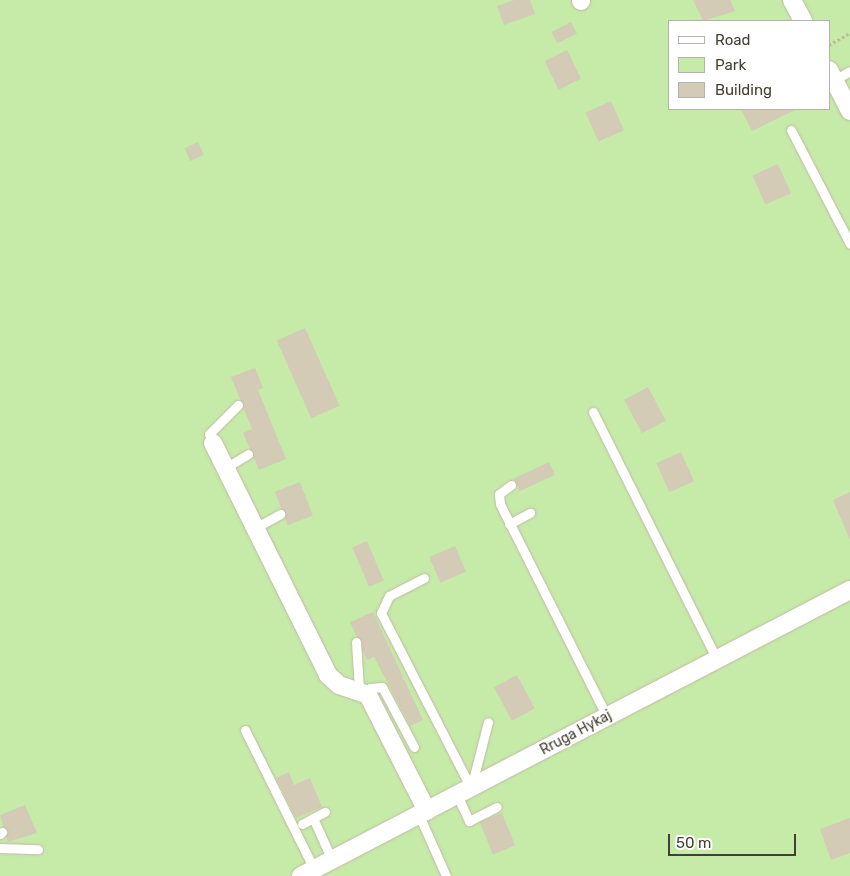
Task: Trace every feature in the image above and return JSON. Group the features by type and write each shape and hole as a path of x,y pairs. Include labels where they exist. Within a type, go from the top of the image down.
{"street":[{"path":"792,0 802,20"},
{"path":"831,75 850,111"},
{"path":"213,442 328,675 339,685 363,692 423,813"},
{"name":"Rruga Hykaj","path":"308,873 850,590"}],"lane":[{"path":"831,75 850,70"},
{"path":"791,130 850,244"},
{"path":"213,442 209,434 238,405"},
{"path":"593,412 716,660"},
{"path":"225,468 248,454"},
{"path":"511,486 499,494 509,524 607,716"},
{"path":"509,524 530,513"},
{"path":"255,528 280,514"},
{"path":"424,578 389,596 381,613 464,791 469,822 497,807"},
{"path":"356,642 363,692 370,688 382,687 414,748"},
{"path":"464,791 488,722"},
{"path":"245,730 308,873"},
{"path":"302,824 325,812"},
{"path":"423,813 446,876"},
{"path":"313,818 332,860"},
{"path":"0,848 38,849"}],"path":[{"path":"830,44 850,33"}],"green space":[{"path":"0,0 850,0 850,876 0,876"}],"building":[{"path":"514,0 530,0 535,14 504,25 497,6"},
{"path":"693,0 730,0 735,11 703,20"},
{"path":"571,22 577,34 557,44 551,32"},
{"path":"567,50 581,79 559,90 545,61"},
{"path":"611,101 624,130 598,142 585,112"},
{"path":"742,110 795,110 752,131"},
{"path":"198,142 204,155 190,161 184,148"},
{"path":"778,164 791,193 765,205 752,175"},
{"path":"305,328 340,406 311,418 277,341"},
{"path":"255,368 263,388 258,390 286,459 259,470 243,433 252,429 231,377"},
{"path":"648,387 666,421 642,433 624,400"},
{"path":"681,452 694,481 669,492 656,463"},
{"path":"549,462 555,475 520,491 514,478"},
{"path":"300,482 313,516 288,525 275,492"},
{"path":"850,492 850,540 833,500"},
{"path":"367,541 384,581 369,587 352,547"},
{"path":"455,546 466,572 440,583 429,557"},
{"path":"373,612 423,720 410,726 374,657 367,660 350,622"},
{"path":"517,675 535,709 512,721 494,687"},
{"path":"289,772 294,785 310,778 322,807 296,818 276,778"},
{"path":"25,805 37,833 8,842 0,815"},
{"path":"502,813 515,845 493,854 480,822"},
{"path":"850,818 850,853 831,860 820,829"}]}
